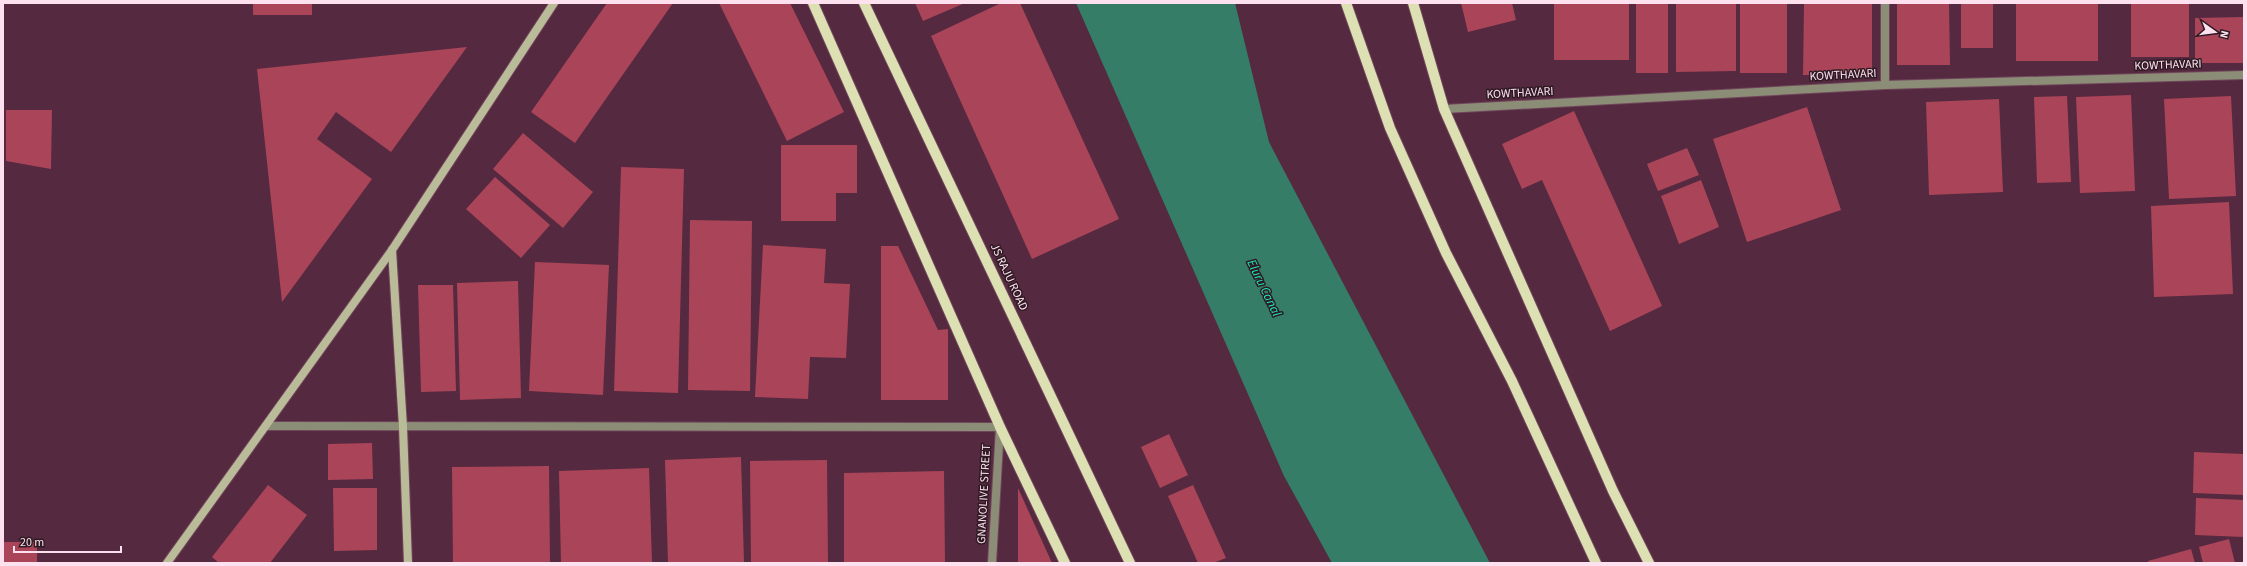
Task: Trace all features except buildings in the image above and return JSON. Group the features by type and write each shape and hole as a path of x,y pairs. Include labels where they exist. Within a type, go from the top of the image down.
{"main road":[{"path":"813,3 1000,427 1065,563"},
{"name":"JS RAJU ROAD","path":"864,3 1130,563"},
{"path":"1346,3 1390,128 1446,253 1512,381 1596,563"},
{"path":"1413,3 1444,109 1613,491 1649,563"}],"street":[{"path":"167,563 392,250 554,3"},
{"path":"1885,3 1885,85"},
{"name":"KOWTHAVARI","path":"1444,109 1885,85 2244,75"},
{"path":"392,250 403,427 408,563"},
{"path":"266,426 1000,427"},
{"name":"GNANOLIVE STREET","path":"992,563 1000,427"}],"water":[{"name":"Eluru Canal","path":"1076,3 1235,3 1269,142 1490,563 1332,563 1284,476"}]}
